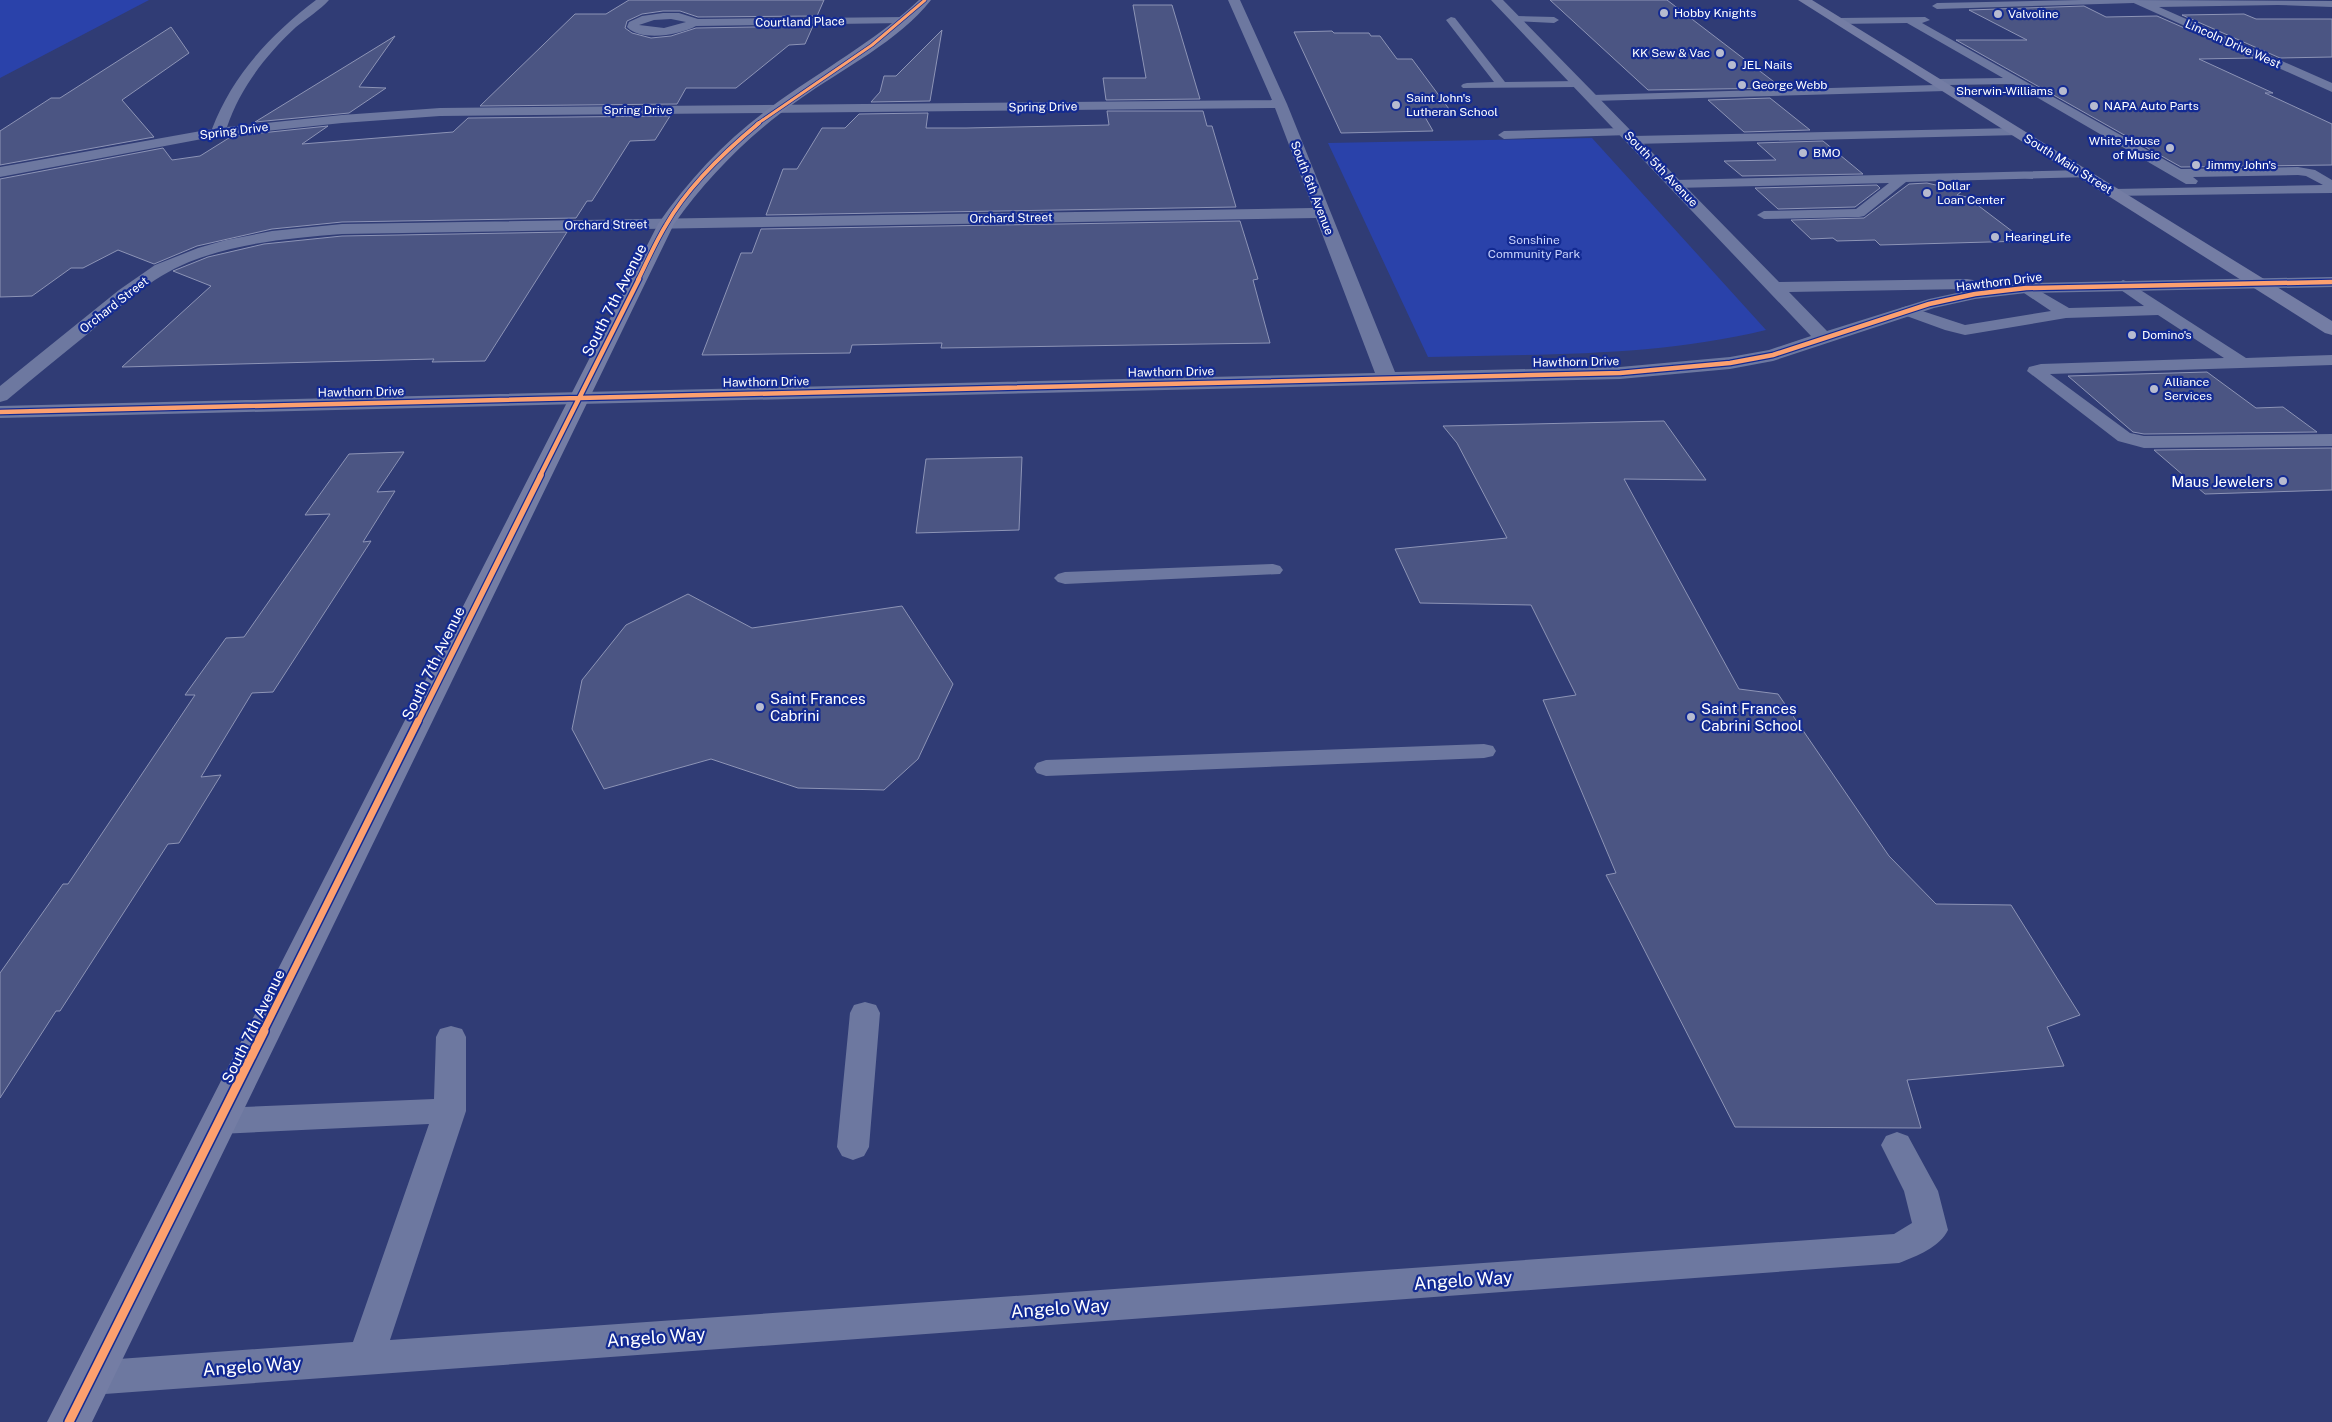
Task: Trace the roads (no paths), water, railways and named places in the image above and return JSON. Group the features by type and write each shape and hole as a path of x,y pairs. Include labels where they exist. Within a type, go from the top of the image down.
{"street":[{"path":"218,132 224,113 254,65 294,23 323,0"},
{"name":"South 7th Avenue","path":"69,1422 666,224 701,177 738,141 777,109 872,46 906,20 925,0"},
{"name":"South 6th Avenue","path":"1234,0 1280,104 1387,378"},
{"name":"South 5th Avenue","path":"1497,0 1824,339"},
{"name":"South Main Street","path":"1804,0 2332,329"},
{"path":"2136,1 2276,1 2332,4"},
{"name":"Lincoln Drive West","path":"2136,1 2332,88"},
{"name":"Courtland Place","path":"694,23 906,20"},
{"name":"Spring Drive","path":"0,172 218,132 342,119 440,112 1280,104"},
{"name":"Orchard Street","path":"0,396 136,284 162,269 198,254 237,243 286,234 342,229 1322,213"},
{"name":"Hawthorn Drive","path":"0,412 1620,373 1686,368 1773,355 1907,311 1974,294 2026,288 2332,282"},
{"path":"1774,287 1914,284 2026,288"}],"lane":[{"path":"1937,6 2082,3 2088,0 2136,1"},
{"path":"1516,19 1554,20"},
{"path":"1451,20 1502,85"},
{"path":"1908,20 2208,191"},
{"path":"1839,22 1937,20"},
{"path":"1592,98 2016,81"},
{"path":"1467,86 1578,84"},
{"path":"1504,135 1629,136 2016,132"},
{"path":"2178,173 2298,171 2310,173 2332,185"},
{"path":"1766,172 1776,181"},
{"path":"1675,184 2085,174"},
{"path":"1764,215 1859,213 1903,178"},
{"path":"2114,192 2332,189"},
{"path":"2123,285 2243,363"},
{"path":"2026,288 2066,313"},
{"path":"1907,311 1951,327 1965,330 2066,313 2162,310"},
{"path":"2332,360 2041,369 2035,371 2124,437 2144,442 2332,440"},
{"path":"1065,578 1273,570"},
{"path":"1046,768 1484,751"},
{"path":"853,1147 865,1013"},
{"path":"366,1358 450,1111 451,1037"},
{"path":"219,1121 450,1111"},
{"name":"Angelo Way","path":"90,1378 1899,1248 1931,1230 1921,1190 1897,1145"}],"place":[{"name":"Hobby Knights","path":"1664,13"},
{"name":"Valvoline","path":"1998,14"},
{"name":"KK Sew & Vac","path":"1720,53"},
{"name":"JEL Nails","path":"1732,65"},
{"name":"George Webb","path":"1742,85"},
{"name":"Sherwin-Williams","path":"2063,91"},
{"name":"Saint John's Lutheran School","path":"1396,105"},
{"name":"NAPA Auto Parts","path":"2094,106"},
{"name":"White House of Music","path":"2170,148"},
{"name":"BMO","path":"1803,153"},
{"name":"Jimmy John's","path":"2196,165"},
{"name":"Dollar Loan Center","path":"1927,193"},
{"name":"HearingLife","path":"1995,237"},
{"name":"Domino's","path":"2132,335"},
{"name":"Alliance Services","path":"2154,389"},
{"name":"Maus Jewelers","path":"2283,481"},
{"name":"Saint Frances Cabrini","path":"760,707"},
{"name":"Saint Frances Cabrini School","path":"1691,717"}],"park label":[{"name":"Sonshine Community Park","path":"1534,247"}]}
